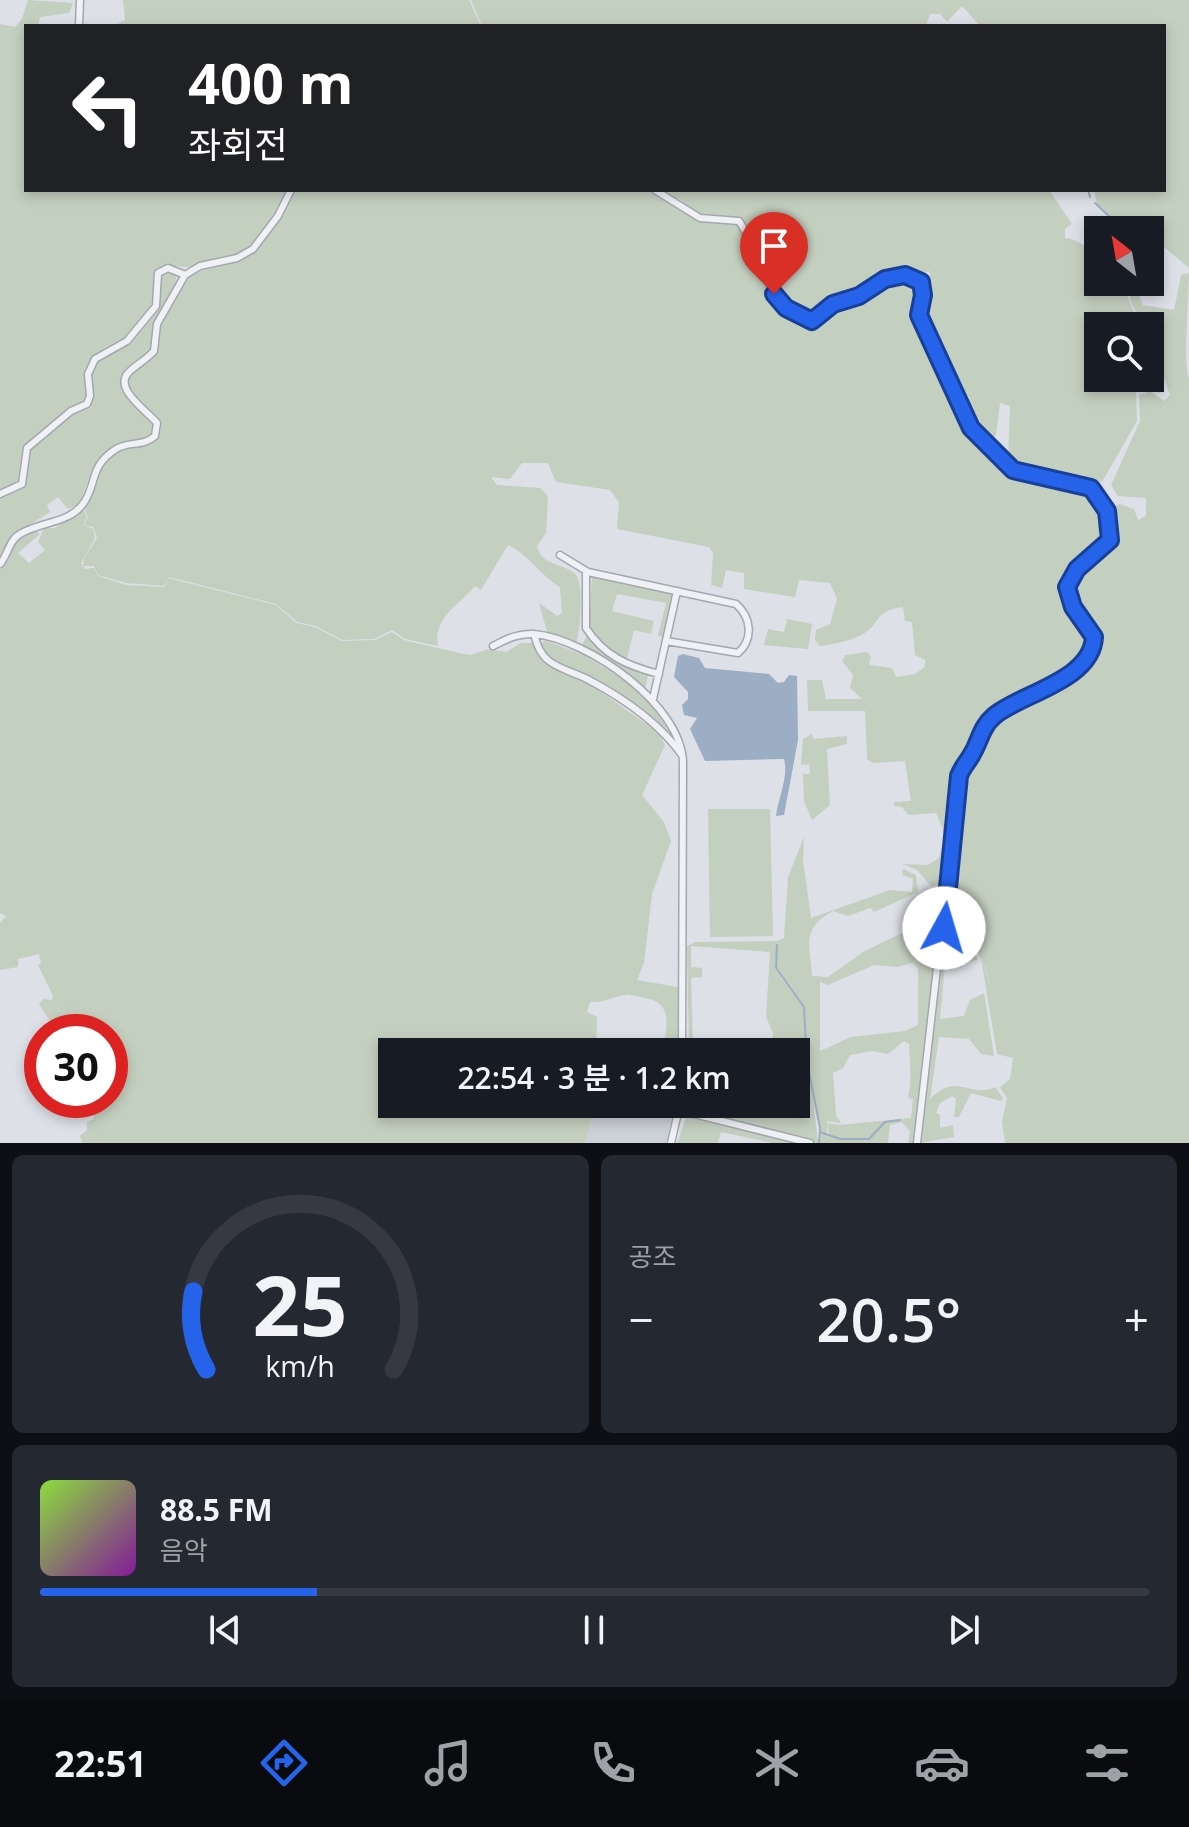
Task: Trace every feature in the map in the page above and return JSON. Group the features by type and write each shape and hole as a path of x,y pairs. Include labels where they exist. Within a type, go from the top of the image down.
{"street":[{"path":"79,24 80,0"},
{"path":"0,564 20,534 61,520 78,509 85,501 92,476 112,452 122,446 144,444 155,436 157,423 130,395 125,377 154,351 157,324 185,275 200,266 246,255 278,216 290,192"},
{"path":"658,192 700,218 739,221 778,301 807,320 817,320 833,304 859,296 893,276 905,275 921,282 923,295 919,315 971,428 1013,470 1091,488 1107,511 1110,540 1077,569 1067,587 1073,607 1094,637 1090,651 1068,674 1043,692 992,717 980,733 972,755 959,776 917,1143"},
{"path":"0,494 22,484 27,448 71,411 87,404 90,396 88,374 95,359 127,341 156,306 158,273 168,268 185,275"},
{"path":"560,555 586,571 736,604 749,623 748,640 743,649 734,653 666,641"},
{"path":"586,571 586,628 617,660 659,674"},
{"path":"653,699 677,591"},
{"path":"534,634 540,651 549,662 591,681 640,714 683,756"},
{"path":"493,646 510,637 534,634 579,650 653,699 678,734 683,756 682,1038"},
{"path":"671,1143 677,1118"},
{"path":"719,1118 810,1143"}],"shaded area":[{"path":"592,1118 672,1118 666,1143 585,1143"}],"green space":[{"path":"28,0 73,3 69,13 40,17 38,24 24,24 24,192 288,192 261,235 237,254 206,265 168,266 157,270 153,305 131,334 104,348 90,362 85,402 24,447 17,485 0,492 0,24 15,27 22,19"},
{"path":"123,0 469,0 480,24 118,24 125,20"},
{"path":"471,0 1189,0 1189,268 1164,247 1164,216 1110,216 1097,204 1094,192 1166,192 1166,24 978,24 962,6 947,22 940,14 930,14 927,24 481,24"},
{"path":"292,192 654,192 698,220 734,220 741,227 764,284 773,297 794,317 809,323 833,307 903,277 917,283 917,313 929,350 952,398 981,442 995,459 1017,473 1092,490 1106,512 1108,541 1079,566 1067,584 1071,605 1092,637 1080,661 1058,679 987,718 956,774 915,1143 908,1143 910,1131 902,1122 890,1125 888,1143 820,1143 820,1133 824,1133 821,1132 811,1076 818,1143 714,1118 810,1118 810,1038 807,1038 805,1007 777,968 777,945 775,969 803,1007 806,1038 772,1038 766,1017 770,952 691,946 691,967 702,968 702,977 691,978 693,1038 689,1038 687,946 695,942 777,941 784,938 788,877 804,837 803,860 811,918 890,890 912,892 913,879 902,875 903,869 916,875 918,892 874,912 870,908 848,916 833,911 823,918 816,924 810,938 812,976 828,977 863,952 908,930 918,912 939,900 938,884 931,886 917,870 903,864 928,865 939,858 945,834 936,813 908,815 902,807 894,806 894,802 911,801 905,761 873,763 867,759 865,711 808,711 807,680 822,680 826,699 862,699 850,688 853,675 842,661 845,655 867,652 871,657 869,665 892,668 896,677 915,674 925,667 925,660 915,655 912,622 905,621 903,607 882,614 869,630 859,636 820,646 815,640 816,630 830,624 837,599 830,583 799,580 795,597 744,589 744,573 726,570 722,588 711,585 713,553 709,547 617,529 619,502 610,490 556,482 548,463 522,463 510,479 491,477 497,485 540,488 548,496 546,533 537,546 543,558 571,571 578,580 580,609 576,644 548,635 539,603 557,616 562,613 560,587 508,545 481,590 475,586 444,619 438,646 405,639 392,630 374,639 342,640 316,626 297,622 276,604 169,577 164,586 126,583 98,575 94,566 83,566 84,558 97,538 93,527 84,525 88,517 83,506 97,473 110,456 123,449 144,445 161,432 155,417 133,393 128,376 152,356 163,316 192,274 248,256","holes":["913,963 918,968 918,1025 905,1031 851,1037 820,1051 820,982 828,985 874,965 897,967","904,1041 909,1044 908,1098 913,1099 911,1118 839,1125 827,1123 841,1123 836,1115 833,1073 843,1068 850,1055 872,1051 888,1054"]},
{"path":"662,192 1050,192 1072,224 1065,229 1065,238 1084,246 1084,296 1127,296 1134,312 1084,312 1084,392 1136,392 1137,421 1102,482 1065,483 1024,472 1008,462 1010,406 1000,403 996,435 989,443 973,427 921,314 923,301 932,287 929,271 918,276 906,272 889,276 809,318 776,295 740,218 704,217 681,200"},
{"path":"166,270 175,272 177,282 155,323 151,350 123,377 123,385 155,425 153,436 110,450 90,475 79,505 68,509 58,497 47,505 50,512 20,531 0,561 0,496 23,487 29,450 66,417 91,407 89,375 95,362 127,342 157,308 160,299 158,283"},
{"path":"1189,273 1186,346 1189,378 1189,1143 1005,1143 1002,1122 1007,1098 1000,1087 1010,1079 1013,1058 997,1054 981,959 963,936 945,926 963,773 989,724 1063,682 1092,654 1097,643 1092,628 1070,596 1072,580 1112,542 1110,508 1120,504 1134,509 1138,520 1146,516 1146,498 1118,496 1111,485 1140,421 1139,395 1151,392 1164,401 1170,395 1164,378 1164,312 1136,312 1130,296 1139,296 1143,305 1174,310 1181,275"},
{"path":"82,507 87,517 83,525 93,529 95,538 81,563 85,569 94,568 98,576 126,585 165,587 168,578 276,605 296,623 315,627 342,641 375,640 392,632 404,640 471,655 488,649 506,652 521,643 532,643 546,663 588,683 659,733 665,745 642,795 664,822 671,841 652,894 644,963 637,980 678,987 679,1038 665,1038 666,1018 654,1000 627,995 590,1002 587,1012 597,1017 596,1038 378,1038 378,1118 592,1118 585,1143 82,1143 80,1136 87,1130 87,1122 94,1118 128,1118 128,1014 45,1014 39,1004 43,999 52,1000 53,996 38,965 41,964 39,954 18,959 18,967 0,970 0,923 6,916 0,913 0,566 19,537 35,530 40,534 18,553 29,563 45,550 38,542 44,528 55,528"},
{"path":"592,576 670,591 673,597 664,637 658,636 666,603 617,594 612,611 654,621 651,634 634,630 626,662 600,642 589,629"},
{"path":"787,619 812,624 808,649 764,645 768,629 784,632"},
{"path":"587,635 615,661 648,675 645,689 586,649 582,645"},
{"path":"544,640 584,655 638,689 677,738 674,740 636,709 549,658 541,646"},
{"path":"812,734 813,739 847,736 847,744 827,749 830,805 812,820 804,801 803,774 810,774 809,764 801,765 803,739"},
{"path":"708,809 770,809 773,936 710,937"},
{"path":"945,929 973,948 978,960 945,965 940,1019 964,1016 970,1000 984,993 994,1056 981,1054 969,1039 939,1037 930,1099 948,1087 956,1086 977,1090 995,1087 1003,1098 1001,1101 971,1093 959,1117 954,1117 956,1099 952,1096 940,1103 936,1113 940,1115 940,1128 953,1125 954,1137 918,1143"},
{"path":"686,1118 699,1118 802,1143 773,1143 721,1132 718,1143 677,1143"}],"water":[{"path":"683,654 699,658 705,668 769,674 778,683 784,682 789,675 797,676 798,740 784,815 776,816 784,780 784,759 705,761 690,729 697,718 684,715 682,705 688,699 688,692 674,677 678,656"}],"waterway":[{"path":"1089,192 1090,197"},
{"path":"1095,203 1109,216"},
{"path":"777,945 776,968 804,1007 807,1062 820,1128 819,1143"},
{"path":"820,1132 840,1139 869,1139 885,1122 900,1120"}],"route":[{"path":"774,294 786,308 812,321 833,304 859,296 893,276 905,275 921,282 924,287 919,315 960,410 971,428 1013,470 1091,488 1104,502 1110,522 1107,546 1077,569 1067,587 1069,600 1094,637 1090,651 1081,663 1043,692 992,717 961,769 944,928"}]}
